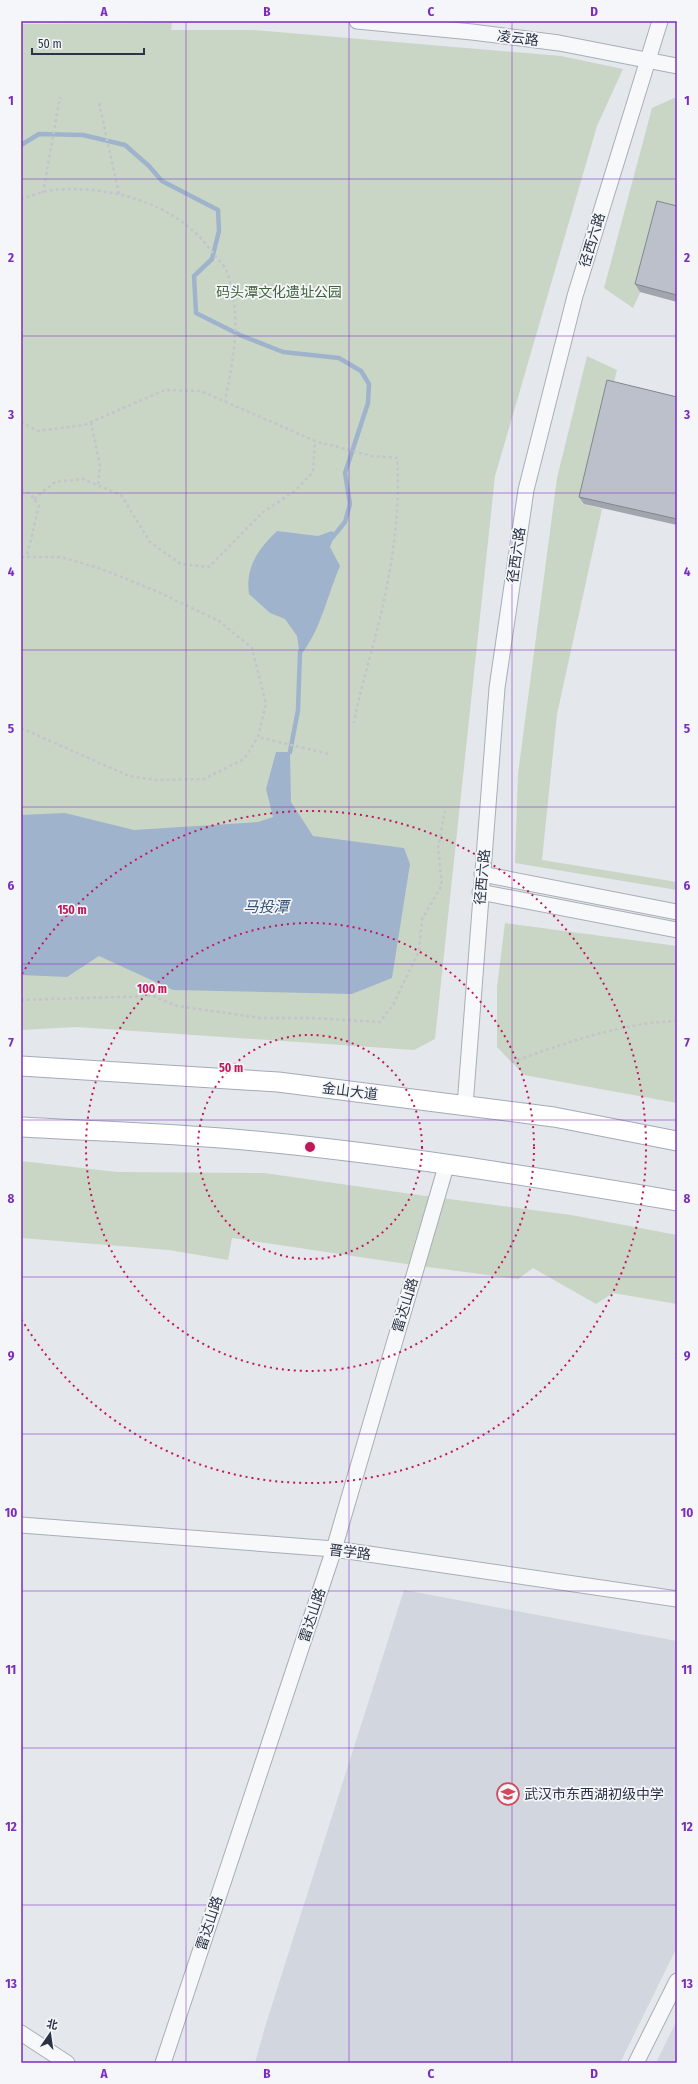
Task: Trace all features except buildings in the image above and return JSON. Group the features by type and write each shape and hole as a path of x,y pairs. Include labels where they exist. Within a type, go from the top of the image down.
{"main road":[{"name":"金山大道","path":"21,1066 278,1082 554,1117 677,1141"},
{"path":"21,1127 232,1139 447,1163 677,1200"}],"street":[{"name":"凌云路","path":"357,21 472,32 559,43 677,66"},
{"name":"径西六路","path":"465,1106 480,892 497,688 526,490 575,296 660,21"},
{"path":"482,874 677,912"},
{"path":"480,892 677,930"},
{"name":"雷达山路","path":"163,2063 334,1550 447,1163"},
{"name":"晋学路","path":"21,1526 334,1550 677,1599"},
{"path":"636,2063 677,1981"},
{"path":"21,2032 67,2063"}],"path":[{"path":"42,193 60,97"},
{"path":"99,103 119,194"},
{"path":"21,199 52,190 84,190 119,194 159,208 186,224 206,245 226,271 236,311 236,344 225,401"},
{"path":"21,422 38,430 91,422 165,390 201,391 315,441 362,453 397,458 398,483 396,518 384,600 358,696 354,723"},
{"path":"91,422 100,466 98,485"},
{"path":"34,499 54,482 84,479 122,495 150,542 181,564 209,567 257,518 296,490 313,472 315,441"},
{"path":"21,490 29,493 39,505 27,556"},
{"path":"21,557 60,557 100,568 156,591 219,621 252,648 266,704 258,737 244,759 204,779 156,780 129,776 21,728"},
{"path":"258,737 329,754"},
{"path":"21,1000 153,996 177,1006 261,1018 313,1018 380,1022 393,1005 419,951 422,919 442,885 438,848 445,811"},
{"path":"512,1062 587,1035 651,1022 677,1021"}],"shaded area":[{"name":"武汉市东西湖初级中学","path":"404,1590 677,1641 677,1947 620,2063 255,2063 265,2027"},
{"path":"677,2020 677,2063 656,2063"}],"green space":[{"name":"码头潭文化遗址公园","path":"172,23 171,30 254,30 561,56 623,69 597,126 495,476 435,1039 414,1050 76,1027 21,1030 21,24"},
{"path":"677,98 677,213 633,308 604,288 652,108"},
{"path":"587,356 617,370 584,504 602,509 557,714 542,860 677,882 677,890 515,863 518,774 557,478"},
{"path":"505,923 677,946 677,1103 524,1075 497,1047 497,987"},
{"path":"21,1161 117,1172 264,1173 571,1215 677,1235 677,1304 613,1293 596,1304 533,1268 518,1279 232,1238 228,1260 169,1250 21,1238"}],"water":[{"path":"277,531 318,536 332,531 335,534 330,547 340,566 318,624 300,656 297,636 285,619 270,613 249,594 249,576 254,560 264,545"},
{"name":"马投潭","path":"276,752 290,752 291,802 313,836 404,848 410,864 392,978 352,994 173,990 99,956 67,977 21,975 21,815 65,813 134,830 258,822 273,817 266,789"}],"waterway":[{"path":"21,145 39,134 83,135 125,145 149,166 162,181 218,210 219,231 212,259 194,276 196,313 240,335 283,352 339,358 361,371 369,384 368,403 345,473 350,504 345,522 332,538"},
{"path":"290,752 298,710 300,652"}],"place":[{"name":"武汉市东西湖初级中学","path":"508,1794"}]}
